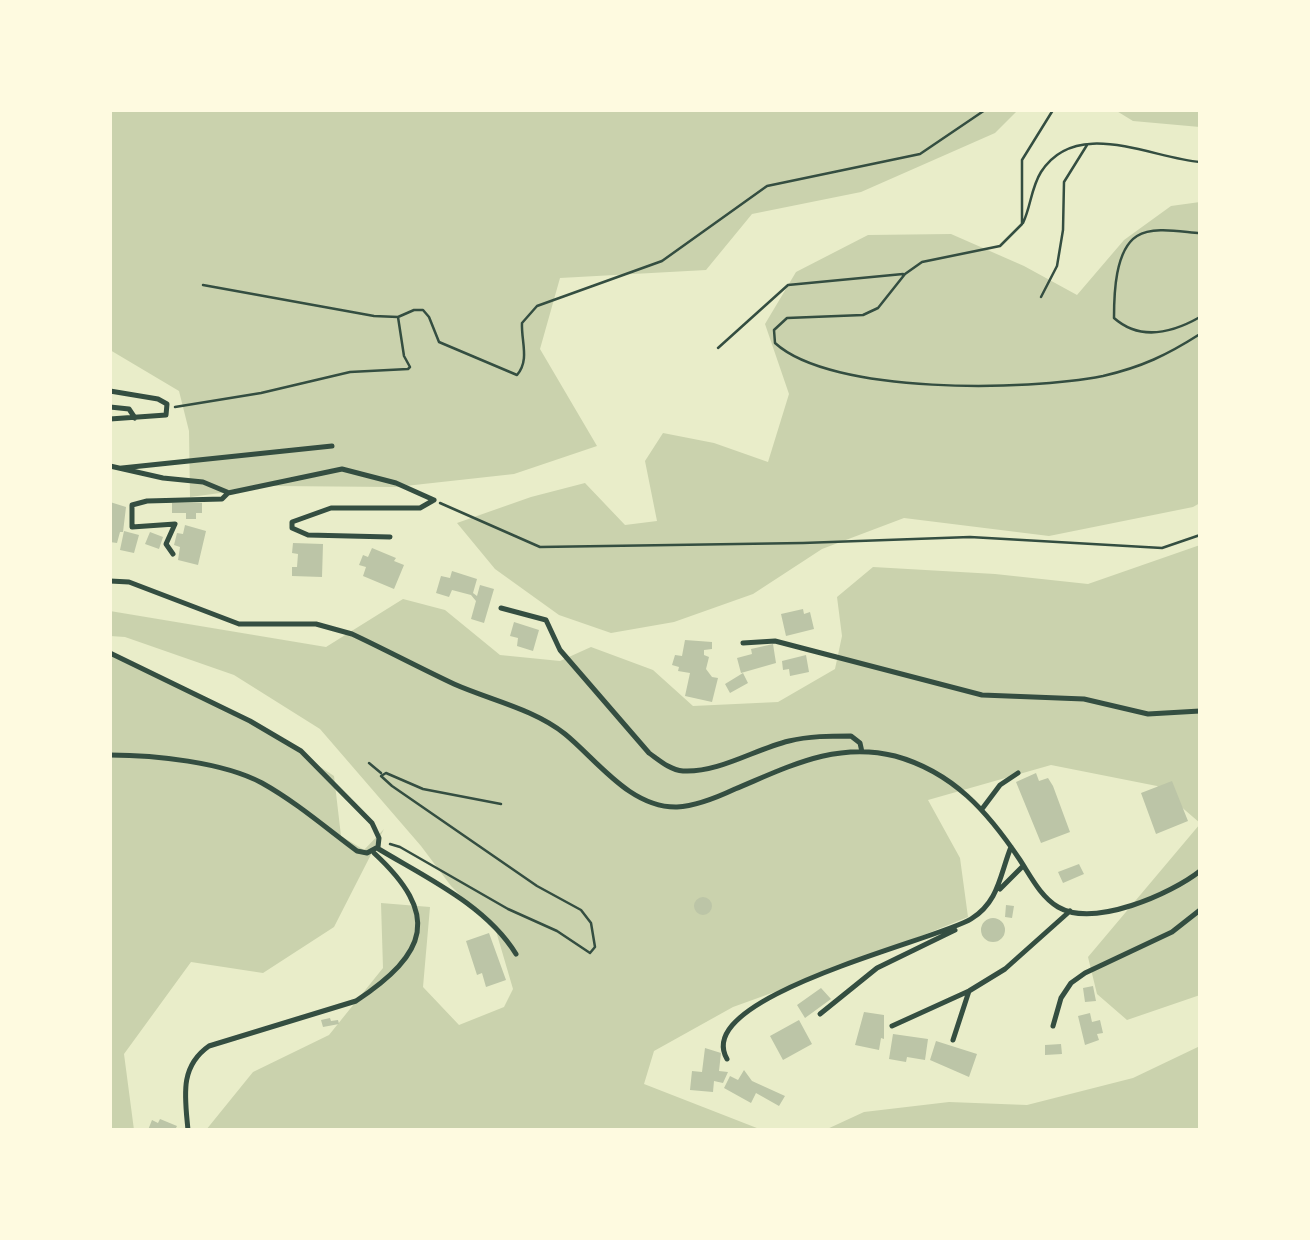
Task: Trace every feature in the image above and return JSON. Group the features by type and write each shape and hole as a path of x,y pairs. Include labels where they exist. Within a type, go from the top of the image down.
{"street":[{"path":"110,391 158,399 168,408 166,415 110,419"},
{"path":"110,407 129,409 135,418"},
{"path":"122,468 332,446"},
{"path":"110,466 203,482 228,493"},
{"path":"174,554 166,544 175,524 132,527 132,505 222,499 228,493 342,469 396,483 434,500"},
{"path":"390,537 308,536 292,528 292,522 332,508 420,508 434,500"},
{"path":"110,580 130,582 239,624 316,624 352,634 552,726 628,790 656,804 677,807 711,800 810,756 849,750 894,756 934,771 967,792 1046,898 1061,909 1095,912 1137,904 1178,888 1200,872"},
{"path":"501,608 546,620 560,650 649,753 667,766 683,771 702,768 812,737 851,736 862,752"},
{"path":"743,643 775,640 982,695 1084,699 1148,714 1200,711"},
{"path":"110,653 250,720 300,751 372,823 376,847 419,914 418,936 408,955 356,1001 223,1041 198,1053 185,1077 188,1130"},
{"path":"110,756 150,756 258,781 302,808 358,851 376,847 465,902 508,941 516,954"},
{"path":"982,809 1000,784 1018,773"},
{"path":"998,891 1011,847"},
{"path":"820,1014 877,968 938,941 974,918 1023,866"},
{"path":"1054,1026 1061,998 1071,983 1085,972 1172,932 1200,910"},
{"path":"892,1026 969,991 1005,968 1070,911"},
{"path":"728,1060 722,1050 725,1035 746,1015 796,984 974,918"},
{"path":"954,1040 969,991"}],"path":[{"path":"203,284 374,316 398,317 423,310 439,342 516,375 522,369 525,350 522,323 537,306 662,261 767,186 920,154 986,110"},
{"path":"1022,224 1022,160 1054,110"},
{"path":"1041,296 1058,266 1064,182 1088,144"},
{"path":"1200,162 1120,146 1088,144 1066,149 1042,170 1022,224 1000,246 922,262 905,274 878,308 864,315 787,318 774,330 775,343 786,353 824,367 876,379 950,386 1102,376 1166,357 1200,334"},
{"path":"1200,233 1138,235 1126,247 1120,266 1114,318 1139,332 1156,332 1175,330 1200,317"},
{"path":"718,348 788,285 905,274"},
{"path":"168,408 261,393 350,372 404,371 410,367 404,356 398,317"},
{"path":"434,500 540,547 802,544 970,537 1162,548 1200,535"},
{"path":"369,762 392,786 538,886 581,910 590,923 595,947 590,953 557,931 508,910 400,847 376,847"},
{"path":"382,774 423,788 501,804"}],"green space":[{"path":"110,110 1018,110 995,133 861,192 752,214 706,270 560,278 540,349 597,446 514,474 396,487 273,486 190,497 189,431 179,391 110,350"},
{"path":"1115,110 1200,110 1200,127 1133,121"},
{"path":"1200,202 1200,503 1193,507 1049,536 904,518 822,549 753,594 674,622 611,633 559,615 495,569 457,523 585,483 625,525 657,521 645,461 663,433 714,443 768,462 789,394 765,324 796,272 868,235 951,234 1024,266 1077,295 1124,240 1171,206"},
{"path":"1200,545 1200,823 1157,786 1051,765 928,800 960,858 968,917 733,1007 654,1051 644,1084 762,1130 206,1130 253,1072 329,1035 383,968 381,903 430,907 423,987 459,1025 504,1007 513,989 496,931 451,886 320,729 234,675 125,637 110,636 110,611 326,647 403,599 445,610 500,655 560,661 591,647 653,670 693,706 778,702 835,669 842,636 837,597 873,567 1088,584"},
{"path":"110,655 251,721 334,776 341,836 364,850 384,829 334,927 263,973 191,962 124,1054 134,1130 110,1130"},
{"path":"1200,824 1200,995 1127,1020 1097,994 1088,957"},
{"path":"1200,1046 1200,1130 825,1130 864,1112 949,1102 1027,1105 1133,1078"}],"building":[{"path":"110,502 126,507 123,532 117,543 110,542"},
{"path":"172,503 202,503 202,513 196,513 196,519 186,519 186,513 172,513"},
{"path":"185,525 206,531 198,565 178,560 180,547 174,545 177,533 183,534"},
{"path":"124,531 139,535 134,553 120,550"},
{"path":"150,532 163,537 159,549 145,544"},
{"path":"293,543 323,544 322,577 292,576 298,554 292,553"},
{"path":"372,548 404,565 394,589 363,576 366,567 359,565"},
{"path":"452,571 477,579 473,593 477,596 480,585 494,589 484,623 471,619 476,601 471,595 452,590 449,597 436,593 441,576 450,578"},
{"path":"803,609 804,614 810,612 814,629 786,636 781,614"},
{"path":"514,622 539,630 533,651 517,646 518,638 510,636"},
{"path":"685,640 712,642 712,649 704,650 704,655 709,657 706,669 718,678 712,702 685,696 690,673 678,671 679,667 672,665 675,655 682,656"},
{"path":"773,644 776,663 741,673 737,658 752,654 751,649"},
{"path":"806,655 809,672 790,676 789,669 783,670 782,661"},
{"path":"743,673 748,683 730,693 725,684"},
{"path":"1036,773 1039,781 1048,778 1053,786 1070,832 1041,843 1016,782"},
{"path":"1172,781 1188,821 1156,834 1141,793"},
{"path":"1079,864 1084,874 1063,883 1058,872"},
{"path":"703,897 710,899 710,913 703,915 696,913 694,906 696,899"},
{"path":"1006,905 1014,906 1012,918 1005,917"},
{"path":"993,918 1005,930 993,942 981,930"},
{"path":"489,933 506,980 486,987 482,973 477,975 466,941"},
{"path":"1093,986 1096,1001 1085,1002 1083,988"},
{"path":"821,988 831,999 805,1018 797,1005"},
{"path":"864,1012 884,1015 884,1039 881,1038 879,1050 855,1045"},
{"path":"1090,1013 1092,1022 1100,1020 1103,1033 1097,1034 1099,1040 1085,1045 1078,1016"},
{"path":"330,1018 339,1024 323,1027 321,1020"},
{"path":"799,1020 812,1044 783,1060 770,1036"},
{"path":"893,1034 928,1039 925,1060 889,1059"},
{"path":"936,1041 977,1054 969,1077 930,1060"},
{"path":"1061,1044 1062,1054 1045,1055 1045,1045"},
{"path":"705,1048 721,1053 719,1071 728,1072 723,1083 714,1081 713,1092 690,1090 692,1071 702,1072"},
{"path":"744,1070 752,1081 785,1096 779,1106 756,1093 751,1103 724,1088 730,1076 738,1080"},
{"path":"160,1119 177,1126 175,1130 148,1130 152,1120 158,1123"}]}
